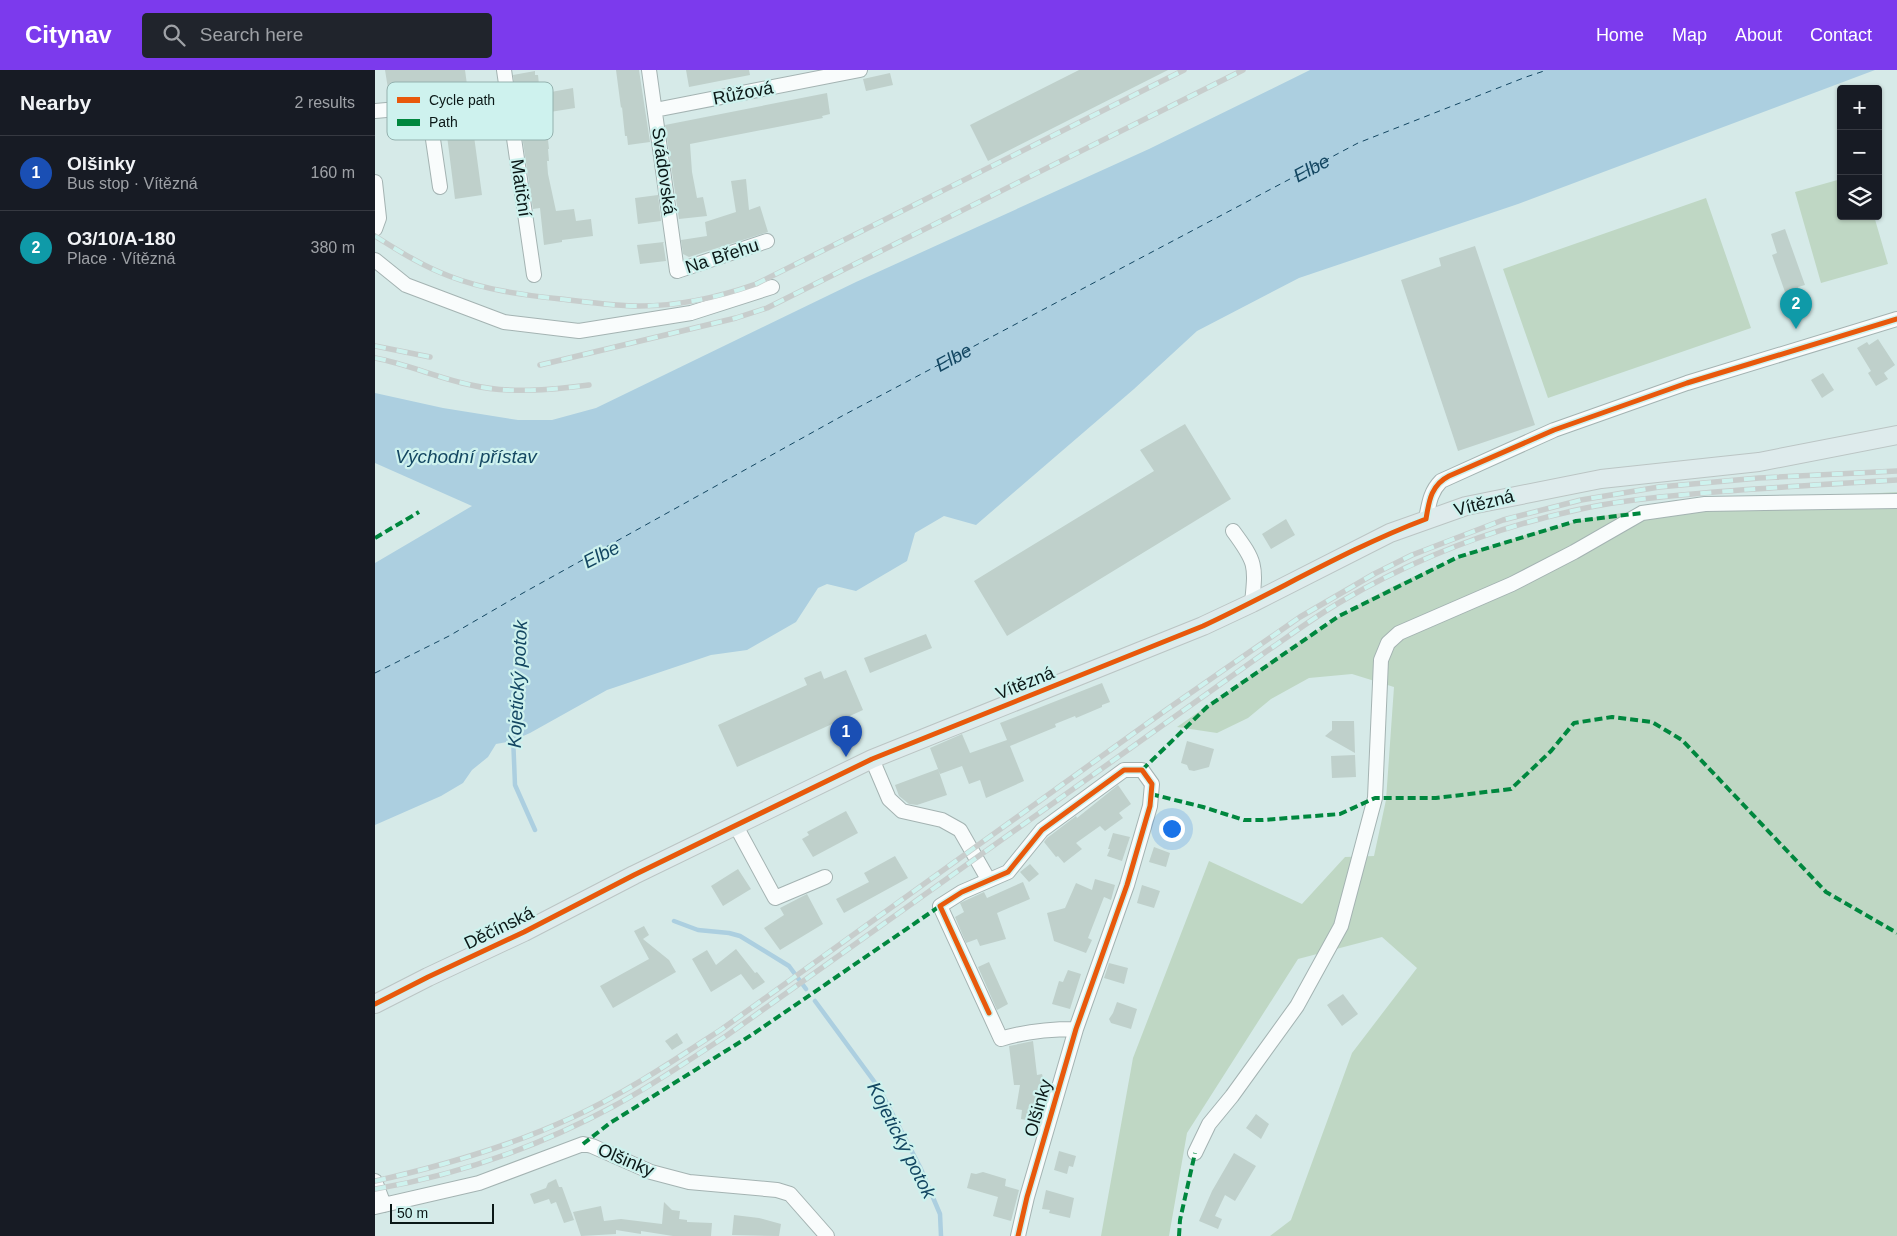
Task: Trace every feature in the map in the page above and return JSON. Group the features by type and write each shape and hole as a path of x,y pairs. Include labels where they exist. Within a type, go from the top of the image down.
{"main road":[{"name":"Vítězná","path":"635,875 872,759 1203,626 1390,533 1426,519 1492,500 1601,479 1759,462 1897,435"},
{"name":"Děčínská","path":"375,1004 427,977 525,932 635,875"}],"street":[{"name":"Svádovská","path":"649,70 677,271"},
{"name":"Růžová","path":"655,110 860,70"},
{"path":"433,140 440,187"},
{"name":"Matiční","path":"514,140 534,276"},
{"path":"375,182 379,218 375,229"},
{"name":"Na Břehu","path":"677,271 767,242"},
{"path":"375,260 406,285 504,322 579,332 691,313 772,287"},
{"path":"1426,519 1429,500 1434,488 1441,480 1554,430 1687,383 1897,318"},
{"path":"1195,1153 1209,1124 1297,1006 1341,926 1375,798 1381,660 1388,643 1399,634 1512,584 1574,552 1642,513 1705,504 1897,501"},
{"path":"1233,531 1250,554 1256,572 1252,603"},
{"path":"872,759 889,799 902,811 942,820 959,830 988,879"},
{"name":"Olšinky","path":"1018,1236 1027,1197 1076,1029 1127,885 1150,806 1152,784 1142,770 1125,770 1042,830 1007,872 962,892 940,906 1001,1039 1021,1033 1049,1029 1076,1029"},
{"path":"736,826 775,898 825,877"},
{"name":"Olšinky","path":"379,1206 479,1183 583,1144 592,1146 651,1172 689,1182 777,1190 790,1194 827,1236"},
{"path":"375,1181 379,1206"}],"green space":[{"path":"1837,180 1837,220 1875,220 1888,264 1821,283 1795,192"},
{"path":"1706,198 1751,328 1548,398 1503,269"},
{"path":"1897,492 1897,1236 1270,1236 1291,1220 1352,1053 1417,968 1382,937 1298,959 1187,1133 1169,1236 1101,1236 1133,1058 1209,861 1302,904 1345,857 1374,856 1386,800 1394,687 1352,674 1309,678 1271,699 1248,718 1217,733 1177,727 1278,656 1355,607 1430,569 1506,541 1583,520 1637,511 1743,501"}],"water":[{"path":"1310,70 1875,70 1518,204 1299,278 1197,331 1134,389 976,525 944,516 915,533 907,561 856,591 827,584 818,588 796,622 747,650 711,655 607,690 530,733 512,741 496,744 488,757 472,770 463,783 441,796 375,825 375,563 472,506 375,463 375,393 443,408 518,420 552,420 596,408 856,282 1149,149"}],"building":[{"path":"385,70 465,70 467,82 387,82"},
{"path":"616,70 639,70 650,142 628,145 627,136 625,136"},
{"path":"686,70 749,70 750,75 689,87"},
{"path":"1079,70 1168,70 988,161 970,125"},
{"path":"535,71 535,75 538,75 539,82 514,82 513,75"},
{"path":"890,73 893,85 866,91 863,79"},
{"path":"573,88 575,108 553,112 553,92"},
{"path":"827,93 830,114 822,116 823,118 690,144 692,172 697,198 703,197 707,216 679,219 665,125"},
{"path":"448,140 475,140 482,195 455,199"},
{"path":"523,140 548,140 548,174 556,211 574,209 576,221 591,219 593,236 562,240 562,242 544,245 540,208 533,209"},
{"path":"746,179 749,210 760,206 768,232 689,257 683,254 681,240 707,236 705,222 736,212 731,181"},
{"path":"658,195 661,221 638,224 635,198"},
{"path":"1785,229 1805,285 1798,287 1805,308 1792,312 1772,255 1777,253 1771,234"},
{"path":"663,242 666,261 640,264 637,245"},
{"path":"1475,246 1535,425 1458,451 1401,280 1441,266 1439,258"},
{"path":"1878,339 1895,365 1884,373 1888,379 1876,386 1868,373 1871,371 1857,348 1867,342 1869,345"},
{"path":"1823,373 1834,390 1822,398 1811,380"},
{"path":"1185,424 1231,499 1007,636 974,581 1154,471 1140,450"},
{"path":"1286,519 1295,535 1271,549 1262,534"},
{"path":"926,634 932,648 870,673 864,658"},
{"path":"846,670 863,710 737,767 718,725 807,685 804,678 821,671 824,679"},
{"path":"1102,683 1110,702 1076,718 1075,716 1055,724 1056,727 1010,746 1024,781 986,798 980,780 969,784 962,766 940,774 930,748 962,734 970,753 1007,740 1000,723"},
{"path":"1332,721 1354,721 1355,753 1325,736 1332,730"},
{"path":"1187,741 1214,749 1209,767 1194,771 1189,770 1187,765 1181,763"},
{"path":"1355,755 1356,777 1332,778 1331,756"},
{"path":"938,769 947,795 917,805 909,804 899,796 895,785"},
{"path":"1118,785 1131,804 1119,813 1123,818 1105,831 1100,826 1076,843 1082,849 1064,863 1058,856 1056,857 1044,842 1047,838 1076,816 1077,818"},
{"path":"846,811 858,833 813,857 802,839 809,835 807,832"},
{"path":"1113,833 1130,837 1122,861 1107,856"},
{"path":"1154,847 1170,853 1166,867 1149,862"},
{"path":"895,856 908,878 844,913 836,899 869,882 864,873"},
{"path":"1030,864 1039,874 1029,882 1020,872"},
{"path":"738,869 751,889 723,906 711,886"},
{"path":"1095,879 1115,885 1111,900 1104,897 1088,938 1092,940 1086,953 1054,941 1047,913 1065,908 1076,883 1092,890"},
{"path":"1023,882 1030,899 997,913 1006,939 980,946 977,939 966,943 955,917 964,912 960,903 984,892 987,898"},
{"path":"1142,885 1160,891 1154,908 1137,903"},
{"path":"807,894 823,924 780,950 764,928 784,915 780,908"},
{"path":"644,926 649,935 643,939 669,960 676,972 613,1008 600,986 649,959 634,931"},
{"path":"736,949 755,973 757,972 765,982 753,990 741,974 711,992 692,959 707,950 716,965"},
{"path":"989,962 1008,1004 997,1010 978,967"},
{"path":"1109,963 1128,968 1124,984 1104,978"},
{"path":"1068,970 1081,974 1070,1009 1052,1004 1059,981 1063,982"},
{"path":"1343,994 1358,1014 1342,1026 1327,1005"},
{"path":"1117,1002 1137,1009 1131,1029 1111,1023 1109,1019"},
{"path":"677,1033 683,1043 672,1050 665,1041"},
{"path":"1033,1041 1037,1075 1042,1074 1044,1081 1038,1122 1021,1119 1022,1110 1016,1109 1020,1085 1014,1085 1009,1046"},
{"path":"1256,1114 1269,1124 1261,1139 1246,1128"},
{"path":"1059,1151 1076,1156 1073,1167 1069,1166 1067,1174 1054,1170"},
{"path":"1234,1153 1256,1166 1235,1201 1225,1195 1215,1216 1222,1219 1218,1229 1199,1221 1212,1191"},
{"path":"983,1172 1006,1179 1005,1186 1019,1190 1011,1221 993,1216 998,1197 967,1188 971,1173"},
{"path":"556,1179 559,1187 562,1187 574,1220 564,1223 556,1202 551,1204 549,1199 534,1204 530,1194 546,1188 548,1183"},
{"path":"1046,1190 1074,1198 1070,1218 1049,1213 1050,1210 1042,1209"},
{"path":"664,1202 672,1210 680,1211 679,1219 687,1220 687,1222 712,1223 711,1236 673,1236 641,1231 641,1234 616,1230 616,1234 581,1236 573,1212 601,1206 604,1221 621,1219 662,1224"},
{"path":"734,1215 759,1218 781,1224 779,1236 732,1235"}],"waterway":[{"name":"Kojetický potok","path":"513,736 515,785 535,830"},
{"name":"Kojetický potok","path":"674,921 698,930 740,936 789,966 806,989"},
{"name":"Kojetický potok","path":"815,1001 879,1088 920,1167 940,1214 941,1236"}],"ferry route":[{"path":"375,673 449,636 842,416 1358,143 1547,70"}],"railway":[{"path":"375,236 429,268 476,285 504,291 591,303 630,306 655,306 699,300 756,284 1184,70"},
{"path":"540,365 736,318 767,308 1243,70"},
{"path":"375,346 430,357"},
{"path":"375,358 459,382 500,390 530,390 589,385"},
{"path":"375,1181 450,1162 523,1138 591,1109 648,1076 722,1029 1166,710 1300,617 1374,574 1412,555 1503,520 1581,500 1659,487 1759,478 1897,471"},
{"path":"375,1189 437,1176 528,1146 586,1120 643,1090 726,1036 1304,625 1370,585 1399,571 1488,535 1550,516 1595,506 1679,495 1897,480"}],"marked path":[{"path":"375,538 419,512"},
{"path":"1142,770 1207,707 1339,616 1458,557 1576,521 1642,513"},
{"path":"1151,794 1244,820 1340,814 1375,798 1436,798 1511,789 1551,751 1574,723 1612,717 1652,722 1682,740 1826,892 1897,933"},
{"path":"583,1144 610,1123 753,1034 940,906"},
{"path":"1179,1236 1180,1220 1195,1153"}],"cycle path":[{"path":"375,1004 872,759 1203,626 1341,556 1426,519 1432,494 1438,484 1449,476 1554,430 1687,383 1897,319"},
{"path":"989,1013 940,906 962,892 1008,872 1042,830 1124,770 1142,770 1152,784 1150,806 1127,885 1076,1029 1027,1197 1018,1236"}],"place":[{"name":"O3/10/A-180","path":"1796,329"},
{"name":"Olšinky","path":"846,757"}],"water label":[{"name":"Elbe","path":"1312,168"},
{"name":"Elbe","path":"954,357"},
{"name":"Východní přístav","path":"466,456"},
{"name":"Elbe","path":"601,554"}]}
